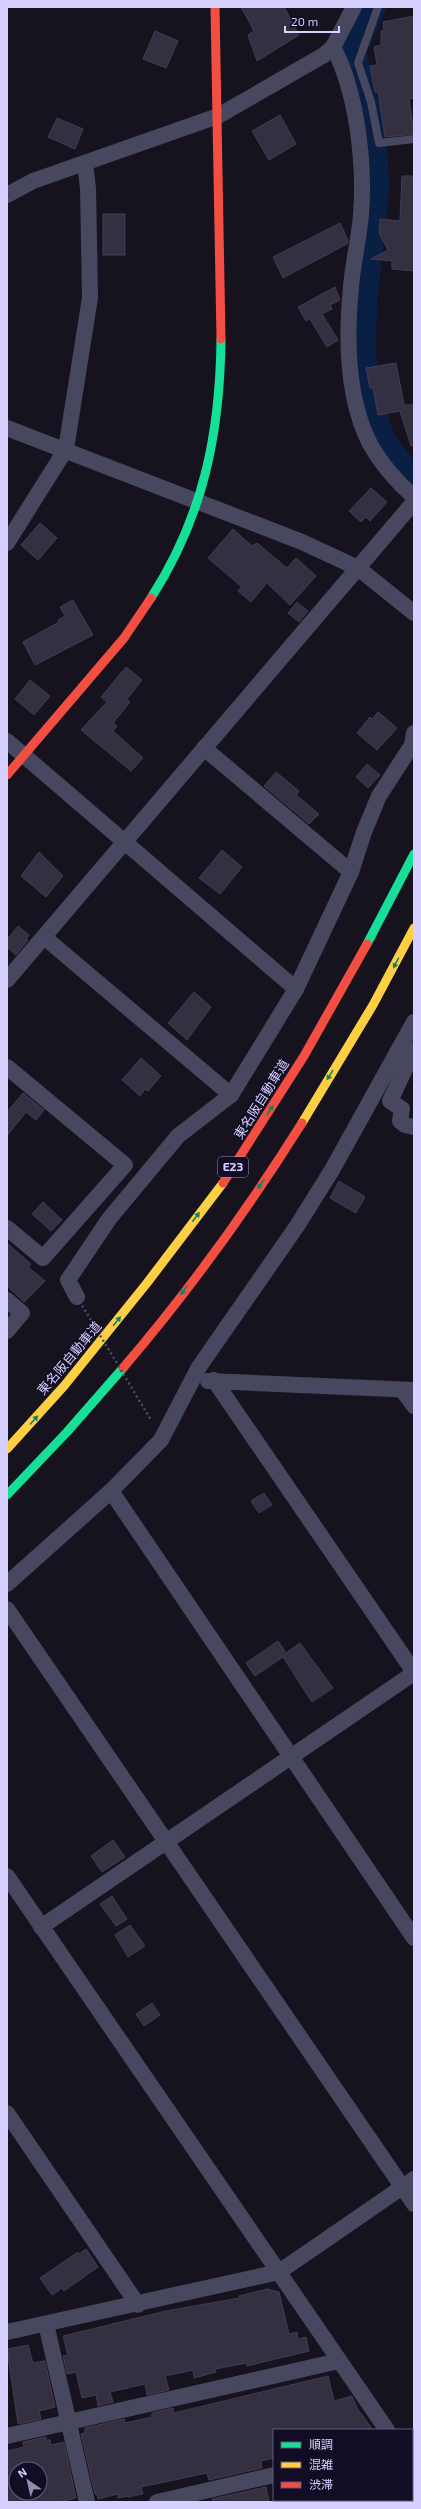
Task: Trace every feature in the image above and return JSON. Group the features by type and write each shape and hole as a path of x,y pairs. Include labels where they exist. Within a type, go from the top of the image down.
{"main road":[{"path":"7,775 124,638 140,615 181,544 199,501 213,447 220,376 218,116 215,7"},
{"name":"東名阪自動車道","path":"7,1449 67,1383 141,1291 229,1173 287,1083 365,951 414,854"},
{"name":"E23","path":"7,1495 89,1408 143,1344 224,1237 284,1152 389,977 414,928"}],"street":[{"path":"7,195 33,181 218,116 270,88 324,55 333,46 354,7"},
{"path":"333,46 343,66 358,134 360,157 361,214 351,288 348,345 356,401 370,444 395,479 414,497"},
{"path":"7,543 66,450 90,298 88,188 85,163"},
{"path":"7,428 302,542 358,568 414,613"},
{"path":"7,980 414,502"},
{"path":"77,1298 68,1280 110,1219 178,1136 231,1095 296,989 351,872 364,832 379,796 412,745 414,733"},
{"path":"7,741 296,989"},
{"path":"204,748 351,872"},
{"path":"44,937 231,1095"},
{"path":"7,1584 111,1491 161,1440 199,1368 297,1226 332,1170 414,1022"},
{"path":"414,1050 390,1101 402,1109 400,1121 405,1125 414,1126"},
{"path":"7,1067 125,1165 43,1258 7,1228"},
{"path":"7,1300 22,1313 7,1331"},
{"path":"192,1383 214,1380 409,1391 414,1406"},
{"path":"41,1927 414,1673 214,1380"},
{"path":"111,1491 414,1938"},
{"path":"7,1609 167,1841 408,2183 414,2204"},
{"path":"7,1876 386,2429"},
{"path":"7,2113 138,2305"},
{"path":"7,2332 138,2305 279,2272 408,2183"},
{"path":"46,2324 87,2502"},
{"path":"7,2436 339,2361"},
{"path":"157,2502 273,2475"}],"lane":[{"path":"378,7 358,63 371,102 379,144 414,139"}],"path":[{"path":"77,1298 151,1420"}],"building":[{"path":"241,7 284,7 299,35 257,61 248,35 254,31"},
{"path":"414,16 414,98 409,99 414,134 385,137 378,92 375,92 370,66 377,65 374,47 381,45 381,31 384,30 383,22"},
{"path":"155,31 178,41 166,68 143,59"},
{"path":"280,115 296,144 269,160 252,131"},
{"path":"57,118 83,129 75,149 48,137"},
{"path":"402,176 414,176 414,271 392,269 392,261 371,259 388,250 379,233 380,219 400,221"},
{"path":"103,214 125,214 125,255 103,255"},
{"path":"340,223 348,240 347,244 283,278 273,257"},
{"path":"335,287 340,300 330,305 332,309 322,314 338,340 327,347 310,319 306,321 298,307"},
{"path":"396,363 404,405 414,405 414,445 411,446 400,411 378,415 373,388 370,388 366,368"},
{"path":"371,488 387,502 370,521 366,517 361,522 349,511"},
{"path":"40,523 57,538 38,560 21,545"},
{"path":"233,529 252,546 257,543 287,568 296,558 316,576 290,605 267,583 251,602 238,591 242,587 208,558"},
{"path":"73,600 93,635 35,665 23,642 59,622 58,620 65,616 60,607"},
{"path":"297,602 308,611 299,622 288,613"},
{"path":"126,667 142,680 127,699 130,702 113,723 117,726 113,731 143,758 131,771 81,730 107,702 101,697"},
{"path":"30,680 50,696 34,715 15,699"},
{"path":"378,712 397,728 377,750 357,733 370,717 372,719"},
{"path":"367,764 380,775 368,788 356,777"},
{"path":"276,772 299,791 296,795 319,814 309,824 264,786"},
{"path":"222,850 242,867 220,894 199,878"},
{"path":"39,852 63,876 46,897 21,876"},
{"path":"18,926 29,935 26,939 28,940 16,955 7,947 7,940"},
{"path":"194,992 211,1007 187,1040 168,1023"},
{"path":"141,1058 161,1076 148,1091 145,1089 140,1096 122,1080"},
{"path":"23,1093 44,1110 36,1120 26,1112 7,1136 7,1112"},
{"path":"339,1181 365,1197 356,1213 330,1198"},
{"path":"43,1202 62,1220 51,1231 32,1214"},
{"path":"7,1243 31,1264 28,1267 45,1281 24,1302 7,1286"},
{"path":"264,1493 272,1505 259,1513 251,1501"},
{"path":"278,1641 286,1653 300,1643 333,1688 312,1702 283,1657 255,1676 246,1663"},
{"path":"113,1840 125,1857 102,1872 91,1856"},
{"path":"112,1896 127,1919 116,1926 100,1904"},
{"path":"130,1925 145,1946 128,1957 115,1935"},
{"path":"152,2003 160,2015 144,2026 136,2014"},
{"path":"86,2249 98,2267 64,2291 62,2288 52,2295 40,2278 78,2252 79,2254"},
{"path":"267,2289 279,2292 289,2334 297,2332 298,2339 306,2337 309,2351 247,2366 247,2363 215,2369 216,2372 194,2378 193,2370 165,2376 169,2390 147,2395 145,2384 110,2392 113,2402 98,2406 96,2395 82,2398 76,2372 67,2374 63,2356 68,2355 63,2336 166,2311 239,2298 239,2296"},
{"path":"28,2345 33,2363 45,2361 55,2407 39,2411 41,2419 18,2424 7,2349"},
{"path":"328,2376 334,2401 352,2396 357,2408 372,2429 273,2429 273,2458 261,2461 262,2468 209,2480 207,2473 141,2487 143,2494 118,2498 118,2494 98,2499 97,2494 95,2494 81,2434 85,2433 85,2428 124,2419 125,2423 152,2417 152,2413 173,2408 174,2413"},
{"path":"46,2437 46,2440 50,2440 51,2445 64,2442 76,2498 61,2502 7,2502 7,2451 24,2447 23,2442"},
{"path":"266,2487 269,2502 213,2502 212,2499"}],"waterway":[{"path":"370,7 350,51 369,129 372,159 373,191 361,302 360,354 367,405 379,440 398,466 414,481"}],"traffic: fast":[{"path":"151,598 169,568 184,537 196,506 205,474 217,409 221,339"},
{"path":"367,944 414,854"},
{"path":"7,1495 67,1432 123,1368"}],"traffic: slow":[{"path":"302,1123 373,1005 414,928"},
{"path":"7,1449 64,1386 147,1283 223,1183"}],"traffic: jam":[{"path":"215,7 221,339"},
{"path":"7,775 124,638 151,598"},
{"path":"223,1183 304,1056 367,944"},
{"path":"123,1368 217,1249 261,1187 302,1123"}]}
